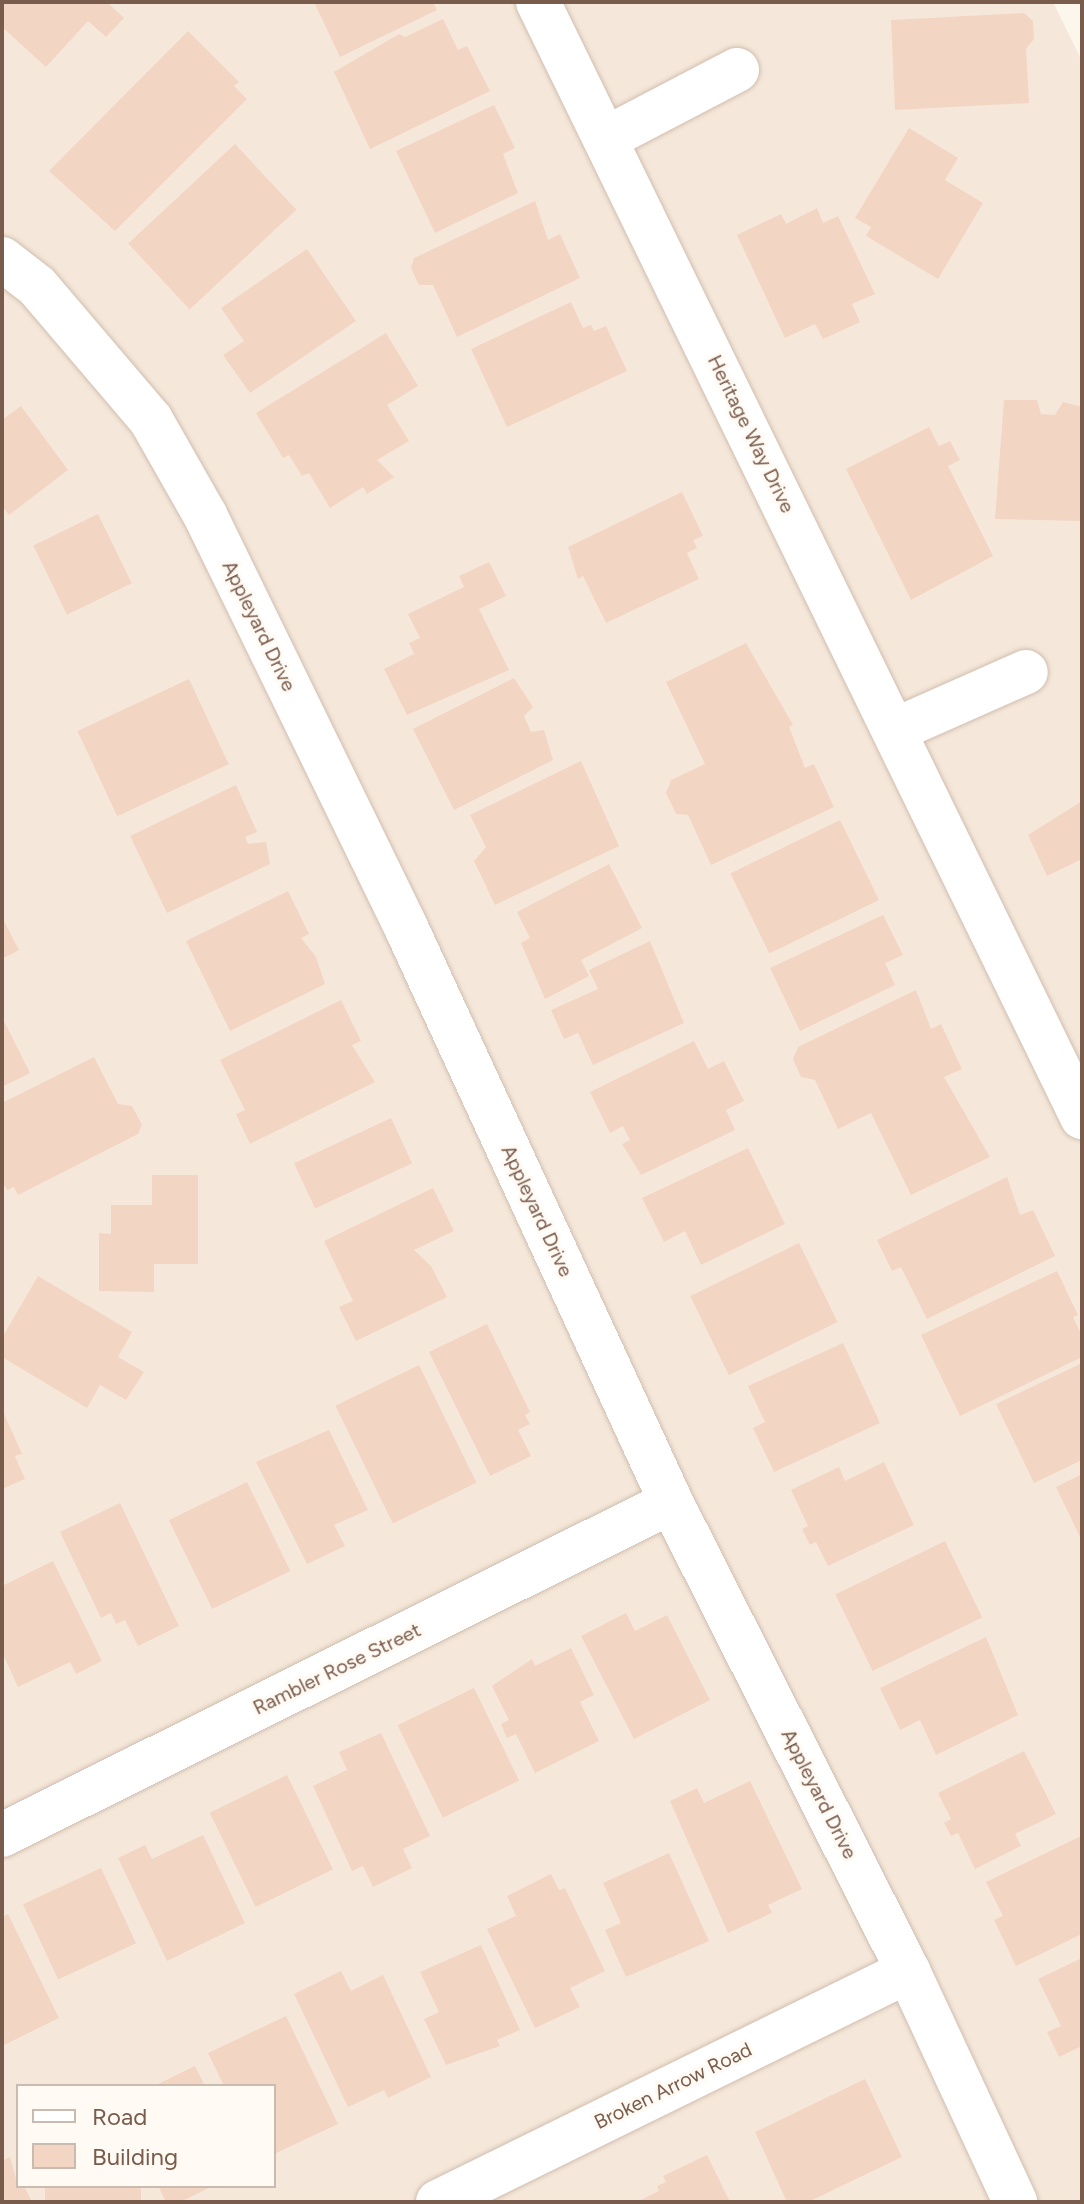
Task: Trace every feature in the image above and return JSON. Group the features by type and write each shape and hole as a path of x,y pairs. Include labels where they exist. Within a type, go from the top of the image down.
{"street":[{"name":"Heritage Way Drive","path":"538,2 1082,1117"},
{"path":"605,139 737,70"},
{"name":"Appleyard Drive","path":"2,259 37,286 151,420 205,515 404,923 671,1502 908,1971 1015,2202"},
{"path":"895,730 1026,672"},
{"name":"Rambler Rose Street","path":"2,1835 671,1502"},
{"name":"Broken Arrow Road","path":"438,2202 908,1971"}],"shaded area":[{"path":"2,2 1053,2 1082,61 1082,2202 2,2202"}],"building":[{"path":"2,2 107,2 124,18 106,37 88,21 46,67 2,27"},
{"path":"314,2 433,2 437,10 340,57"},
{"path":"1024,13 1033,21 1034,39 1026,49 1029,103 895,110 891,20"},
{"path":"443,19 458,50 467,46 490,91 370,149 334,72 399,34 405,37"},
{"path":"188,31 239,82 234,86 247,99 115,231 49,171"},
{"path":"494,105 515,148 503,154 518,193 435,233 396,151"},
{"path":"909,128 958,158 945,180 983,203 938,279 866,236 871,227 855,218"},
{"path":"235,144 296,210 190,309 128,244"},
{"path":"535,201 548,240 560,234 580,278 457,337 433,285 419,285 411,268 414,258"},
{"path":"817,208 823,223 838,216 875,294 852,304 860,322 823,339 815,324 785,338 737,235 781,214 786,224"},
{"path":"307,249 356,321 250,393 223,355 244,341 221,308"},
{"path":"571,302 583,328 591,325 594,331 606,326 627,371 507,427 471,349"},
{"path":"386,333 418,386 387,405 409,441 377,460 394,477 367,494 363,487 330,508 309,473 302,476 289,455 283,458 256,413"},
{"path":"1004,400 1037,400 1041,414 1055,415 1063,402 1082,407 1082,521 995,519"},
{"path":"21,406 68,470 9,515 2,506 2,420"},
{"path":"929,427 939,446 950,441 960,460 948,466 993,556 911,600 846,469"},
{"path":"682,492 703,536 693,540 697,548 687,553 699,579 606,623 583,576 578,579 568,547"},
{"path":"98,514 132,583 67,615 33,546"},
{"path":"489,562 506,596 479,609 509,670 407,715 384,669 414,654 409,643 420,638 408,614 464,587 459,576"},
{"path":"746,643 793,725 789,727 805,768 814,764 834,807 711,865 688,815 676,814 666,793 671,780 705,764 666,682"},
{"path":"514,678 533,707 524,716 531,732 544,730 553,760 454,810 413,729"},
{"path":"189,679 229,764 117,816 78,731"},
{"path":"581,761 619,846 495,905 474,861 486,847 470,815"},
{"path":"236,785 257,832 245,837 248,844 266,842 270,864 167,913 130,836"},
{"path":"1082,801 1082,859 1047,876 1028,835"},
{"path":"840,820 879,900 769,953 730,873"},
{"path":"609,864 642,928 581,960 589,976 545,999 521,943 530,938 517,912"},
{"path":"288,891 309,934 301,938 316,957 325,984 230,1031 186,941"},
{"path":"883,915 903,955 885,963 895,985 800,1031 770,968"},
{"path":"2,917 19,950 2,959"},
{"path":"650,941 684,1023 593,1065 578,1033 564,1039 551,1010 598,989 589,970"},
{"path":"916,990 931,1029 941,1024 962,1069 944,1077 990,1157 911,1195 871,1113 838,1129 815,1080 801,1077 793,1059 798,1047"},
{"path":"341,1000 361,1041 352,1045 375,1082 250,1144 236,1114 245,1110 220,1060"},
{"path":"2,1017 30,1073 2,1087"},
{"path":"694,1041 708,1069 724,1061 744,1101 726,1110 735,1130 641,1175 622,1144 630,1140 623,1126 610,1133 590,1092"},
{"path":"94,1057 118,1104 132,1106 142,1125 138,1134 18,1195 14,1187 7,1190 2,1181 2,1103"},
{"path":"391,1118 412,1163 315,1209 294,1163"},
{"path":"748,1148 785,1224 701,1265 685,1231 664,1242 642,1198"},
{"path":"152,1175 198,1175 198,1264 154,1264 154,1292 99,1291 99,1233 111,1234 111,1205 152,1205"},
{"path":"1007,1177 1020,1215 1033,1210 1055,1256 927,1319 901,1267 892,1271 877,1240"},
{"path":"433,1188 454,1231 414,1250 431,1266 447,1297 356,1341 339,1307 353,1301 324,1241"},
{"path":"799,1243 838,1322 729,1375 690,1296"},
{"path":"1057,1271 1078,1315 1073,1317 1082,1336 1082,1357 960,1416 921,1335"},
{"path":"38,1276 132,1332 118,1357 144,1372 126,1400 100,1385 87,1408 2,1357 2,1338"},
{"path":"487,1324 530,1412 525,1415 530,1424 518,1430 531,1456 490,1476 429,1352"},
{"path":"843,1343 880,1423 774,1472 753,1428 765,1422 748,1386"},
{"path":"1082,1363 1082,1460 1034,1483 996,1404"},
{"path":"419,1365 476,1483 393,1524 335,1406"},
{"path":"2,1409 22,1454 15,1456 25,1479 2,1489"},
{"path":"329,1430 368,1510 334,1525 345,1546 307,1564 256,1462"},
{"path":"884,1462 914,1525 828,1566 816,1542 810,1545 802,1529 808,1526 791,1490 839,1467 845,1481"},
{"path":"1082,1474 1082,1541 1056,1487"},
{"path":"247,1482 290,1571 212,1609 169,1520"},
{"path":"120,1503 179,1626 138,1646 125,1620 116,1624 111,1613 101,1618 60,1532"},
{"path":"945,1541 982,1617 873,1671 835,1594"},
{"path":"53,1561 102,1661 76,1674 70,1662 18,1687 2,1652 2,1586"},
{"path":"626,1613 635,1631 667,1615 710,1700 634,1739 581,1636"},
{"path":"986,1637 1018,1715 936,1755 920,1720 900,1730 880,1688"},
{"path":"571,1648 594,1695 580,1702 599,1741 535,1773 516,1734 507,1738 501,1724 509,1720 492,1686 532,1659 535,1666"},
{"path":"474,1688 519,1781 443,1818 398,1725"},
{"path":"381,1733 430,1836 403,1849 412,1868 373,1887 363,1866 352,1871 313,1786 347,1770 339,1752"},
{"path":"1024,1751 1056,1814 1015,1834 1021,1846 975,1869 958,1833 951,1836 944,1823 951,1819 938,1793"},
{"path":"287,1775 333,1869 256,1907 210,1813"},
{"path":"750,1781 802,1889 768,1905 772,1913 728,1933 670,1801 697,1788 704,1803"},
{"path":"203,1835 245,1923 167,1961 118,1858 145,1845 152,1859"},
{"path":"1081,1836 1082,1934 1016,1966 994,1920 1003,1916 986,1882"},
{"path":"669,1853 709,1941 626,1977 605,1930 621,1923 603,1883"},
{"path":"101,1868 136,1943 58,1980 23,1904"},
{"path":"551,1874 559,1890 565,1888 605,1971 570,1988 580,2007 535,2028 487,1929 516,1916 507,1896"},
{"path":"8,1914 59,2018 2,2046 2,1917"},
{"path":"481,1945 520,2030 497,2040 500,2046 446,2065 424,2019 439,2012 420,1972"},
{"path":"1082,1958 1082,2046 1059,2057 1047,2032 1061,2026 1038,1979"},
{"path":"341,1971 351,1991 383,1975 431,2077 388,2098 384,2090 348,2107 294,1994"},
{"path":"286,2016 338,2124 276,2153 276,2084 223,2084 208,2053"},
{"path":"195,2066 204,2084 158,2084"},
{"path":"865,2079 902,2157 808,2202 787,2202 755,2132"},
{"path":"707,2155 730,2202 637,2202 659,2191 657,2186 666,2182 663,2176"},
{"path":"10,2157 16,2188 25,2188 32,2202 2,2202 2,2161"},
{"path":"45,2188 141,2188 141,2202 45,2202"},
{"path":"159,2188 209,2188 180,2202 166,2202"}]}
